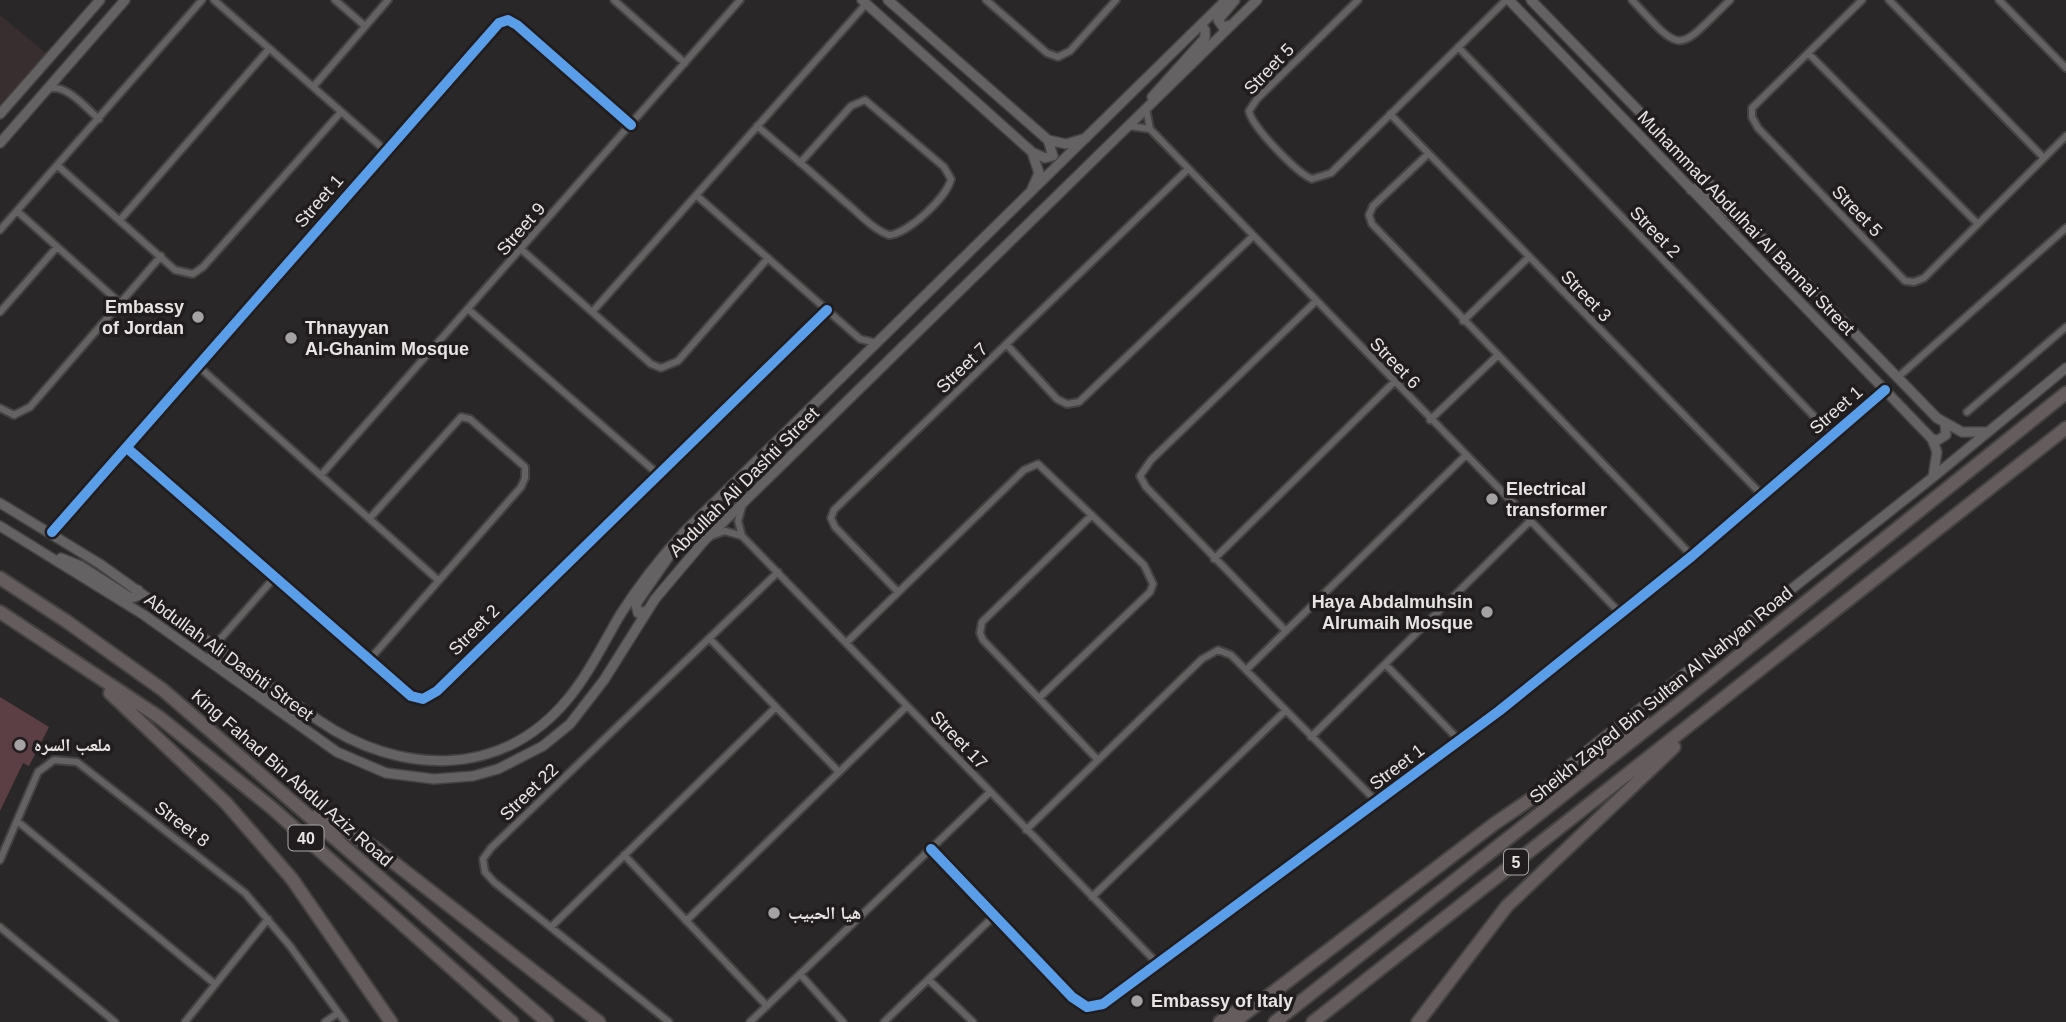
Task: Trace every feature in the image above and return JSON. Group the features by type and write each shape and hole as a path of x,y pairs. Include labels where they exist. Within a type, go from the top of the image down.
{"highway":[{"name":"Sheikh Zayed Bin Sultan Al Nahyan Road","path":"1275,1022 1676,706 2066,393"},
{"name":"5","path":"1313,1022 2066,428"},
{"name":"King Fahad Bin Abdul Aziz Road","path":"0,578 163,690 547,1022"},
{"name":"King Fahad Bin Abdul Aziz Road","path":"0,612 159,717 262,800 512,1022"},
{"path":"86,671 226,803 292,878 397,1022"},
{"path":"1417,1022 1507,906 1720,702"},
{"path":"1234,1022 1494,824 1647,720 1676,706"},
{"path":"291,798 375,848 599,1022"},
{"path":"1220,1022 1303,970"},
{"path":"368,985 391,1022"}],"main road":[{"path":"0,114 100,0"},
{"path":"0,143 125,0"},
{"path":"864,2 1032,152 1045,158 1053,156 1053,148 1045,137 888,0"},
{"name":"Abdullah Ali Dashti Street","path":"1,504 52,531 354,742 400,758 448,761 470,759 502,748 544,723 567,700 631,598 674,544 1226,0"},
{"path":"1232,24 1223,27 1218,20 1235,0"},
{"name":"Abdullah Ali Dashti Street","path":"0,526 136,610 320,742 361,764 399,776 461,778 484,774 521,759 570,724 604,680 646,611 704,541 1257,0"},
{"name":"Muhammad Abdulhai Al Bannai Street","path":"1507,0 1932,439"},
{"name":"Muhammad Abdulhai Al Bannai Street","path":"1531,0 1691,168 1945,425"},
{"path":"1146,108 1162,83 1205,38 1206,31 1201,25"},
{"path":"1608,103 1631,120 1682,172 1691,168"},
{"path":"1045,137 1066,144 1094,133"},
{"path":"1025,199 1038,178 1038,164 1032,152"},
{"path":"1691,190 1699,187 1735,221 1752,230"},
{"path":"1494,824 1932,478 2066,368"},
{"path":"1945,425 1962,432 1987,432"},
{"path":"1932,478 1937,452 1932,439 1943,439 1947,435 1945,425"},
{"path":"646,611 638,613 636,606 668,560 674,544"},
{"path":"49,555 80,566 131,598 138,596 138,590"},
{"path":"201,656 228,667 291,712 297,712 299,706"}],"street":[{"path":"0,230 202,0"},
{"path":"214,0 386,151"},
{"path":"335,0 365,26"},
{"path":"313,87 388,0"},
{"path":"614,0 685,63"},
{"name":"Street 9","path":"321,474 469,310 740,0"},
{"path":"986,0 1046,53 1056,57 1070,51 1116,0"},
{"name":"Street 5","path":"1358,0 1257,99 1249,114 1300,172 1315,180 1331,173 1507,0"},
{"path":"1632,0 1669,40 1679,42 1689,39 1730,0"},
{"name":"Street 5","path":"1861,0 1752,108 1752,117 1758,128 1905,281 1914,282 1924,278 2066,136"},
{"path":"1889,0 2043,158"},
{"path":"1999,0 2066,68"},
{"path":"593,311 864,2"},
{"name":"Street 1","path":"52,531 493,29 505,20 517,24 631,125"},
{"name":"Street 2","path":"1458,47 1833,436"},
{"path":"120,220 269,50"},
{"path":"1808,53 1977,223"},
{"path":"62,72 64,89"},
{"path":"47,90 55,87 64,89 99,119"},
{"path":"757,126 800,163 878,230 889,235 909,228 945,192 951,179 944,167 865,100 851,106 800,163"},
{"path":"1129,126 1150,130 1146,108"},
{"path":"57,165 180,272 190,274 199,271 341,112"},
{"name":"Street 3","path":"1390,114 1763,496"},
{"name":"Street 6","path":"1150,130 1621,614"},
{"path":"1428,154 1376,203 1370,219 1463,321 1692,556"},
{"name":"Street 7","path":"898,592 838,531 832,522 832,513 1188,169"},
{"path":"696,195 860,339 880,343"},
{"path":"16,211 120,303"},
{"path":"1897,379 2066,228"},
{"path":"1007,345 1060,401 1079,402 1252,237"},
{"path":"0,312 57,247"},
{"path":"522,250 650,364 669,367 678,361 768,258"},
{"path":"0,408 11,415 27,410 161,256"},
{"path":"1463,321 1529,257"},
{"path":"1286,632 1144,485 1141,473 1151,460 1316,301"},
{"path":"469,310 658,474"},
{"name":"Street 2","path":"127,448 411,696 421,700 430,696 827,310"},
{"path":"1967,412 2066,327"},
{"path":"860,339 863,359"},
{"path":"1430,420 1497,356"},
{"path":"198,366 439,580"},
{"path":"1214,559 1394,382"},
{"name":"Street 1","path":"930,849 1072,997 1087,1007 1103,1004 1156,962 1460,741 1692,556 1885,390"},
{"path":"370,518 461,417 470,419 517,457 525,467 524,482 370,659"},
{"path":"1246,670 1465,456"},
{"path":"846,643 1033,465 1044,468 1147,569 1153,578 1153,587 1039,698"},
{"path":"704,541 725,531 742,536 738,517 747,498"},
{"path":"1092,515 980,626 983,640 1098,760"},
{"path":"1311,737 1529,522"},
{"name":"Street 17","path":"742,536 1156,962"},
{"name":"Street 22","path":"669,1022 489,877 483,866 485,855 778,572"},
{"path":"215,645 275,577"},
{"path":"710,639 839,772"},
{"path":"1026,830 1210,653 1224,651 1378,803"},
{"path":"1385,664 1460,741"},
{"path":"686,921 907,706"},
{"path":"551,927 776,707"},
{"path":"1092,897 1285,711"},
{"name":"Street 8","path":"0,860 42,768 58,759 73,760 214,866 268,919"},
{"path":"750,1022 990,792"},
{"path":"17,821 215,984"},
{"path":"624,855 767,1006"},
{"path":"884,1022 994,916"},
{"path":"185,1022 268,919 345,1022"},
{"path":"0,927 115,1022"},
{"path":"800,974 843,1022"},
{"path":"929,980 973,1022"},
{"path":"325,1022 338,1013"}],"shaded area":[{"path":"0,15 48,55 0,111"},
{"name":"ملعب السره","path":"0,697 49,727 29,766 23,763 0,811"}],"cycle path":[{"path":"52,532 499,23 508,20 517,25 631,125"},
{"path":"127,448 411,696 423,699 437,691 827,310"},
{"path":"931,849 1072,997 1087,1007 1103,1004 1499,711 1692,556 1885,390"}],"place":[{"name":"Embassy of Jordan","path":"198,317"},
{"name":"Thnayyan Al-Ghanim Mosque","path":"291,338"},
{"name":"Electrical transformer","path":"1492,499"},
{"name":"Haya Abdalmuhsin Alrumaih Mosque","path":"1487,612"},
{"name":"ملعب السره","path":"20,745"},
{"name":"هيا الحبيب","path":"774,913"},
{"name":"Embassy of Italy","path":"1137,1001"}]}
